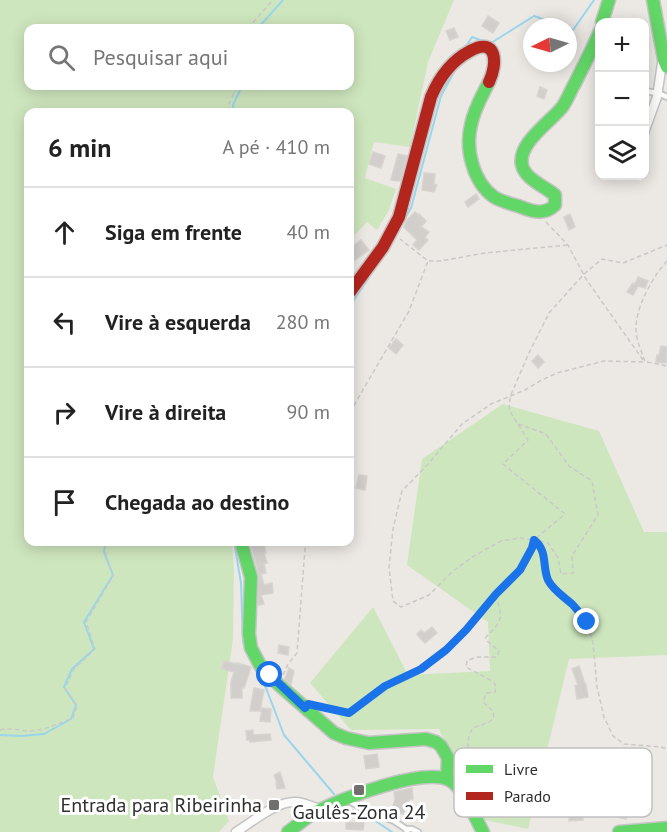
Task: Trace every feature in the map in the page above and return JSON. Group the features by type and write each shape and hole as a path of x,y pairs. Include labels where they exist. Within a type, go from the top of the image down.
{"street":[{"path":"603,18 609,0"},
{"path":"648,126 663,95 662,63 665,63 653,0"},
{"path":"354,287 393,232 406,193 431,97 437,82 445,71 465,53 477,46 489,49 494,54 496,63 494,72 470,129 471,151 477,175 481,184 501,201 535,212 548,211 555,206 555,195 526,176 521,158 525,146 562,106 595,43"},
{"path":"243,546 251,577 249,634 251,648 261,667 334,733 357,742 381,743 426,739 435,742 441,746 448,758 450,781 454,787"},
{"path":"288,832 320,809 375,788 436,776 450,781"},
{"path":"236,832 273,808 288,802 320,809"},
{"path":"288,802 297,805 301,812 302,822"},
{"path":"473,817 483,832"},
{"path":"619,832 667,828"}],"lane":[{"path":"345,799 394,821 406,831 412,829 418,832"}],"path":[{"path":"252,24 273,0"},
{"path":"228,108 235,90"},
{"path":"541,218 568,245 584,274 645,362"},
{"path":"393,232 428,261 568,245"},
{"path":"305,708 308,704 349,713 385,686 421,669 446,650 466,630 520,570 534,540 565,514 503,464 528,440 509,410 510,397 549,313 584,274 602,259 623,263 667,244"},
{"path":"354,405 409,311 428,261"},
{"path":"645,362 636,330 640,306 660,268 667,261"},
{"path":"517,424 546,434 569,466 592,481 598,514 572,556 573,573 561,574 558,558 548,543 520,538 501,541 474,556 429,595 401,607 393,601 389,567 393,530 402,491 462,424 492,404 557,373 604,361 645,362 667,366"},
{"path":"534,540 542,548 545,556 544,567 553,588 573,605 587,622 593,643 597,687 604,717 614,736 624,744 667,749"},
{"path":"0,730 45,729 73,718 77,706 65,688 74,669 95,649 86,622 113,576 105,552 106,546"},
{"path":"278,684 288,664 297,653 306,546"},
{"path":"468,748 469,735 473,728 494,718 493,711 483,702 486,693 495,692 494,682 466,667 467,661 476,657 497,657 499,651 486,640 486,637 498,625 501,613 496,594"},
{"path":"450,781 454,777"}],"green space":[{"path":"0,0 454,0 428,62 410,147 374,142 365,178 396,189 389,210 377,230 367,222 354,236 354,108 24,108 24,546 232,546 233,639 213,777 229,821 219,832 0,832"},
{"path":"503,404 599,431 644,532 667,532 667,655 569,659 548,748 454,748 454,762 439,729 351,730 310,683 373,607 408,675 490,671 488,622 407,565 422,459"},
{"path":"479,817 531,817 528,829"}],"building":[{"path":"488,16 499,23 493,33 482,26"},
{"path":"454,28 458,37 450,40 446,31"},
{"path":"540,87 547,90 544,99 537,96"},
{"path":"373,152 385,156 381,168 369,164"},
{"path":"398,154 407,156 400,181 391,180"},
{"path":"424,173 435,174 434,184 437,185 434,192 422,190"},
{"path":"476,194 479,199 468,207 465,202"},
{"path":"415,212 426,221 421,227 429,232 425,237 428,240 419,250 413,245 417,240 404,227"},
{"path":"570,214 575,227 569,230 564,217"},
{"path":"361,240 369,250 355,260 354,245"},
{"path":"638,277 648,281 645,288 638,286 633,295 627,292"},
{"path":"396,339 403,345 396,354 389,348"},
{"path":"661,346 667,347 666,363 656,362"},
{"path":"538,355 544,362 538,368 532,361"},
{"path":"359,475 367,476 365,490 356,488"},
{"path":"251,546 264,546 266,573 261,574 264,585 272,583 273,593 261,595 264,604 258,605 259,575"},
{"path":"432,627 437,633 425,643 417,634 421,630 424,633"},
{"path":"279,645 289,647 288,655 278,653"},
{"path":"224,661 251,667 244,688 242,687 242,698 231,698 231,682 234,672 222,669"},
{"path":"579,666 588,697 577,699 575,686 578,685 572,669"},
{"path":"289,668 294,671 291,684 285,679"},
{"path":"254,688 264,690 260,711 250,711"},
{"path":"262,708 271,709 270,722 260,721"},
{"path":"253,730 253,735 270,734 271,740 250,742 247,740 246,731"},
{"path":"377,754 379,767 366,769 364,756"},
{"path":"280,772 285,788 277,789 274,775"},
{"path":"412,788 413,799 409,800 403,814 392,809 395,800 394,792"},
{"path":"569,817 583,817 583,820 569,821"},
{"path":"346,822 364,823 363,830 346,829"}],"waterway":[{"path":"262,24 283,0"},
{"path":"577,24 594,0"},
{"path":"531,18 534,16 540,18"},
{"path":"491,43 523,23"},
{"path":"467,45 472,37 483,41"},
{"path":"404,220 411,208 441,96 455,70"},
{"path":"233,108 240,90"},
{"path":"354,300 371,274"},
{"path":"0,735 44,734 71,719 76,705 64,687 72,669 94,649 84,622 113,575 104,552 105,546"},
{"path":"235,546 241,583 245,647"},
{"path":"257,671 284,735 334,794"},
{"path":"347,802 392,832"}],"traffic: fast":[{"path":"603,18 609,0"},
{"path":"653,0 667,67"},
{"path":"489,82 478,103 469,134 470,154 476,174 487,191 497,199 539,212 547,210 555,205 555,195 527,174 522,165 522,157 536,133 564,104 595,41"},
{"path":"242,546 251,577 249,634 251,648 261,667 334,733 369,743 426,739 436,742 448,758 447,779"},
{"path":"288,832 306,818 330,805 384,786 405,780 439,777 454,783"},
{"path":"475,817 483,832"},
{"path":"619,832 667,828"}],"traffic: jam":[{"path":"354,287 383,247 399,217 431,97 438,83 451,65 463,55 479,47 486,47 493,54 494,67 489,82"}],"place":[{"name":"Gaulês-Zona 24","path":"359,790"},
{"name":"Entrada para Ribeirinha","path":"274,805"}],"route":[{"path":"270,675 305,708 308,704 349,713 385,686 421,669 446,650 520,570 534,540 542,548 545,556 544,567 553,588 573,605 587,622"}]}
